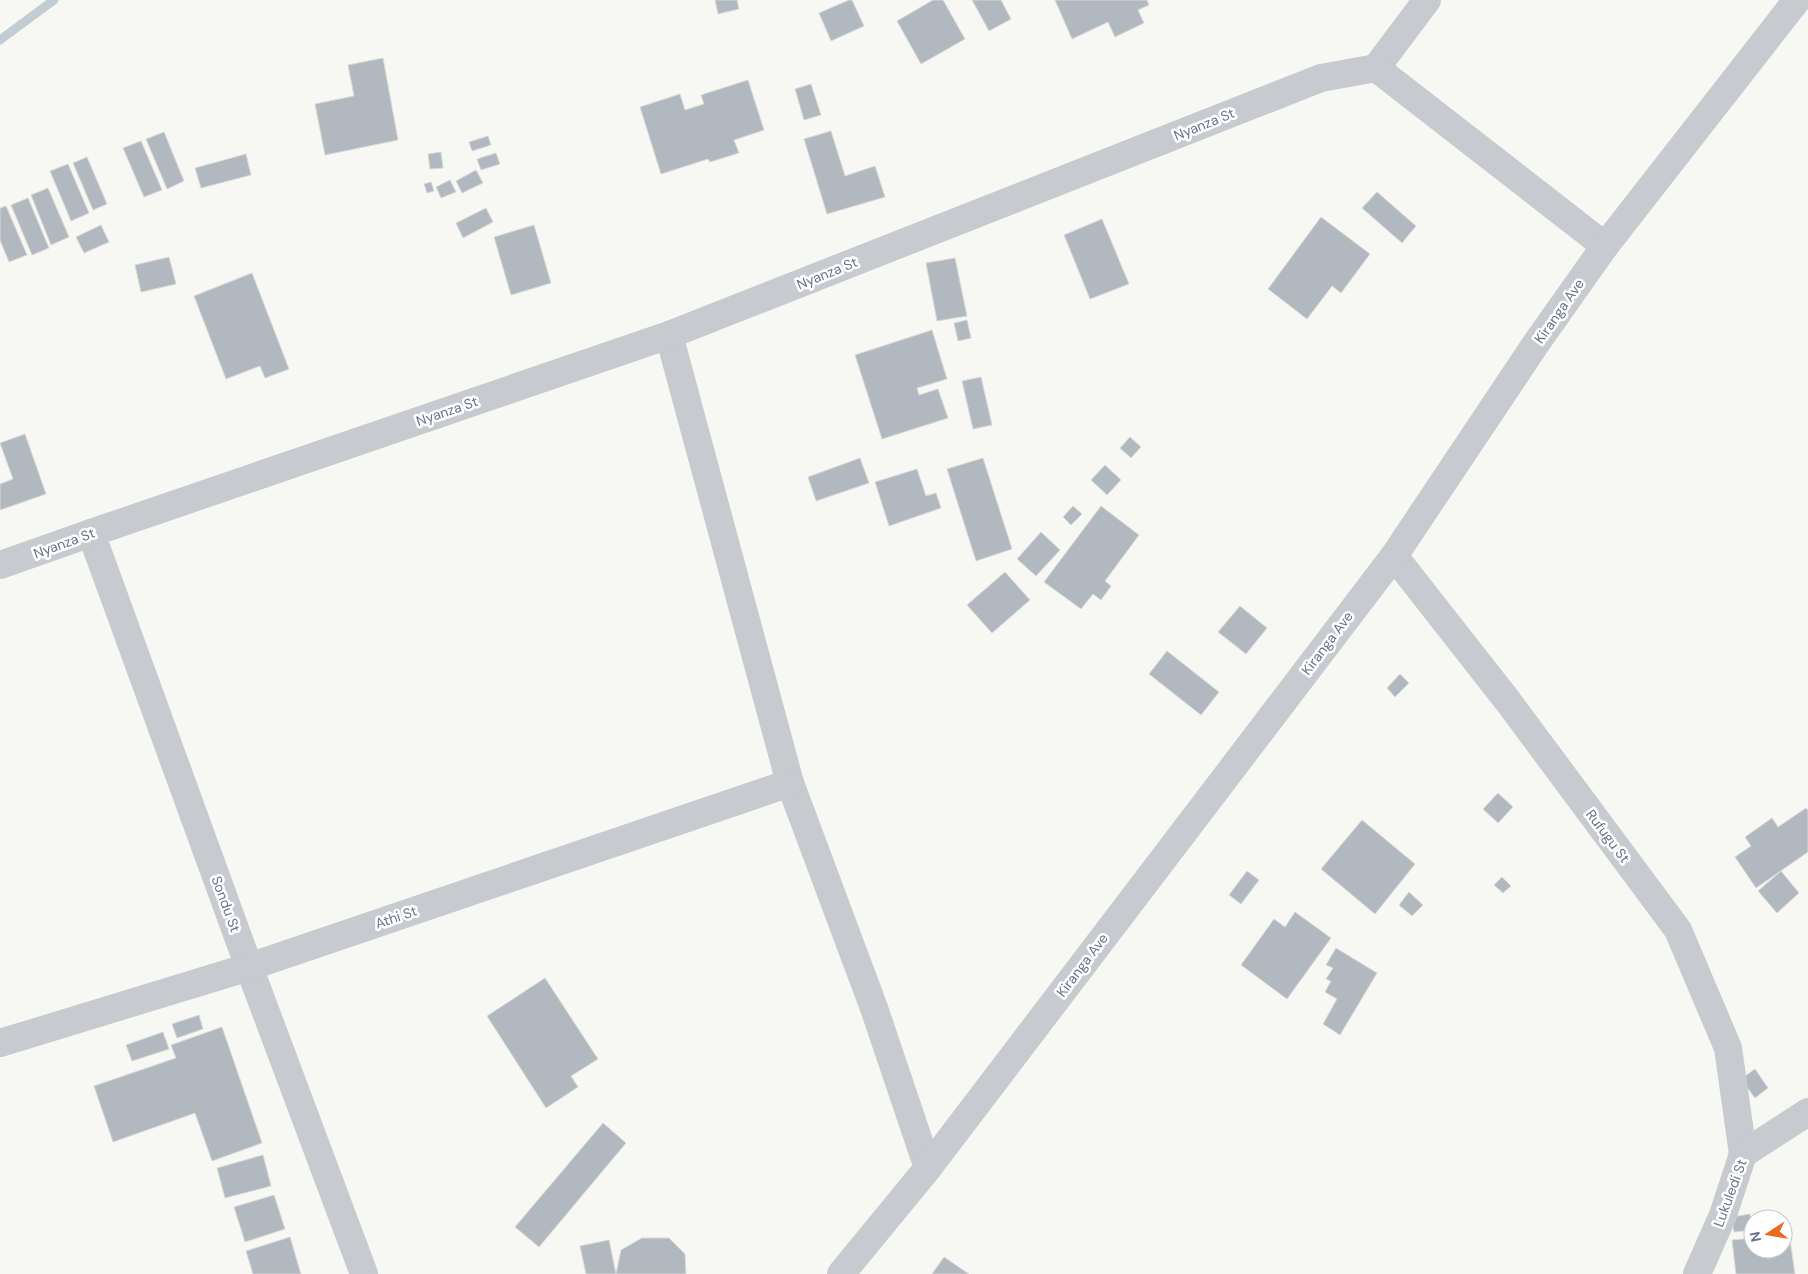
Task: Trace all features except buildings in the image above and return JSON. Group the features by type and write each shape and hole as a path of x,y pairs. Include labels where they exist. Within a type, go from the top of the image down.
{"street":[{"path":"1427,0 1376,68 1605,246"},
{"name":"Kiranga Ave","path":"841,1274 928,1168 1394,556 1535,345 1605,246 1797,0"},
{"name":"Nyanza St","path":"0,565 669,335 1321,78 1376,68"},
{"path":"669,335 790,783 874,1008 928,1168"},
{"name":"Sondu St","path":"91,533 249,967 364,1274"},
{"name":"Rufugu St","path":"1394,556 1507,700 1678,930 1728,1048 1743,1154"},
{"name":"Athi St","path":"0,1043 249,967 790,783"},
{"name":"Lukuledi St","path":"1697,1274 1724,1215 1743,1154 1808,1112"}],"waterway":[{"path":"0,40 54,0"}]}
